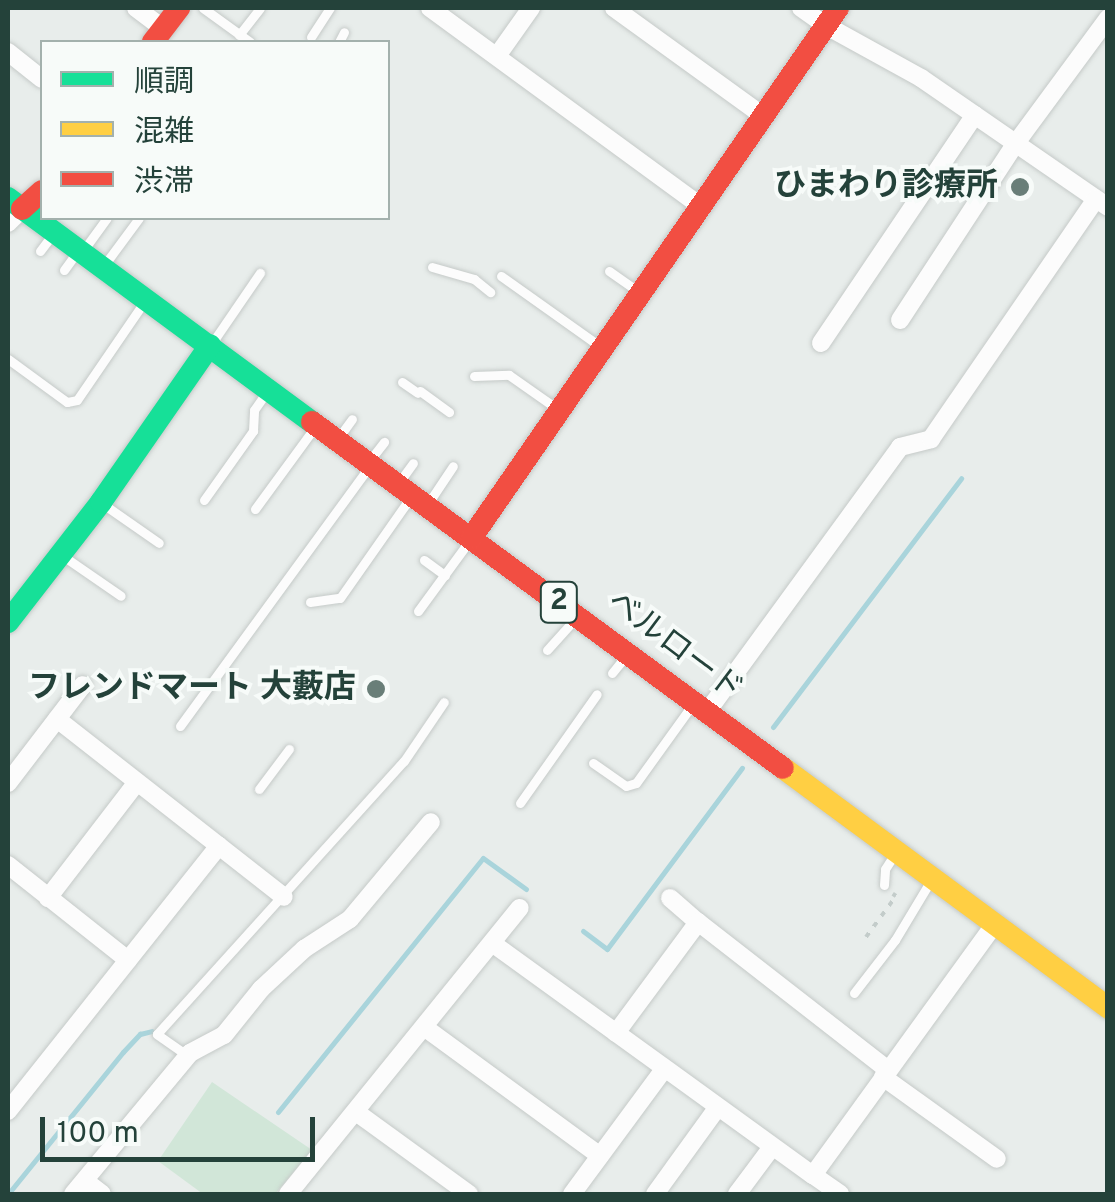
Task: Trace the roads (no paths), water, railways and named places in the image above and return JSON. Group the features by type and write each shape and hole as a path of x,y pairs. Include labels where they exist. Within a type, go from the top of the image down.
{"main road":[{"path":"158,35 180,8"},
{"path":"472,537 497,491 559,410 831,16"},
{"path":"12,210 40,193"},
{"name":"ベルロード","path":"12,210 51,226 1108,1008"},
{"path":"8,622 101,502 210,345"}],"street":[{"path":"136,8 158,35"},
{"path":"430,8 701,206"},
{"path":"496,56 531,8"},
{"path":"614,8 762,115"},
{"path":"701,707 900,446 931,439 1102,203 831,16 802,8"},
{"path":"900,320 1016,143 1108,18"},
{"path":"8,52 40,77"},
{"path":"821,343 975,115"},
{"path":"10,776 83,685"},
{"path":"56,719 284,897"},
{"path":"48,898 137,782"},
{"path":"102,1194 79,1188 188,1056 224,1035 261,988 304,949 350,919 430,822"},
{"path":"8,1110 219,846"},
{"path":"8,865 128,960"},
{"path":"670,898 775,976 885,1074 996,1159"},
{"path":"288,1194 520,908"},
{"path":"616,1033 698,922"},
{"path":"813,1183 885,1074 994,925"},
{"path":"492,943 772,1146 813,1183 840,1194"},
{"path":"424,1027 600,1156"},
{"path":"572,1194 664,1068"},
{"path":"655,1194 718,1108"},
{"path":"356,1112 469,1194"},
{"path":"737,1194 772,1146"}],"lane":[{"path":"203,8 247,40"},
{"path":"239,35 260,8"},
{"path":"311,36 330,8"},
{"path":"64,270 105,220"},
{"path":"102,267 137,220"},
{"path":"40,252 51,226"},
{"path":"432,267 474,280 490,292"},
{"path":"610,271 641,293"},
{"path":"210,345 260,274"},
{"path":"501,276 602,348"},
{"path":"8,359 67,402 76,400 146,299"},
{"path":"474,376 509,374 559,410"},
{"path":"92,377 104,386"},
{"path":"402,382 449,412"},
{"path":"204,500 253,431 254,410 270,389"},
{"path":"338,438 352,419"},
{"path":"255,509 318,424"},
{"path":"180,726 384,442"},
{"path":"412,464 413,494"},
{"path":"310,602 340,598 413,494 453,466"},
{"path":"101,502 159,543"},
{"path":"418,612 472,537"},
{"path":"61,554 121,596"},
{"path":"424,560 445,575"},
{"path":"546,650 577,616"},
{"path":"612,673 628,653"},
{"path":"520,803 596,694"},
{"path":"188,1056 157,1034 212,970 238,950 404,760 444,702"},
{"path":"593,763 626,786 636,783 701,707"},
{"path":"259,789 289,749"},
{"path":"890,884 886,869 896,852"},
{"path":"854,993 895,940 932,879"}],"waterway":[{"path":"773,727 961,478"},
{"path":"583,931 607,949 742,768"},
{"path":"278,1112 483,858 526,889"},
{"path":"8,1194 123,1052 140,1034 152,1031"}],"place":[{"name":"ひまわり診療所","path":"1020,187"},
{"name":"フレンドマート 大藪店","path":"376,689"}]}
